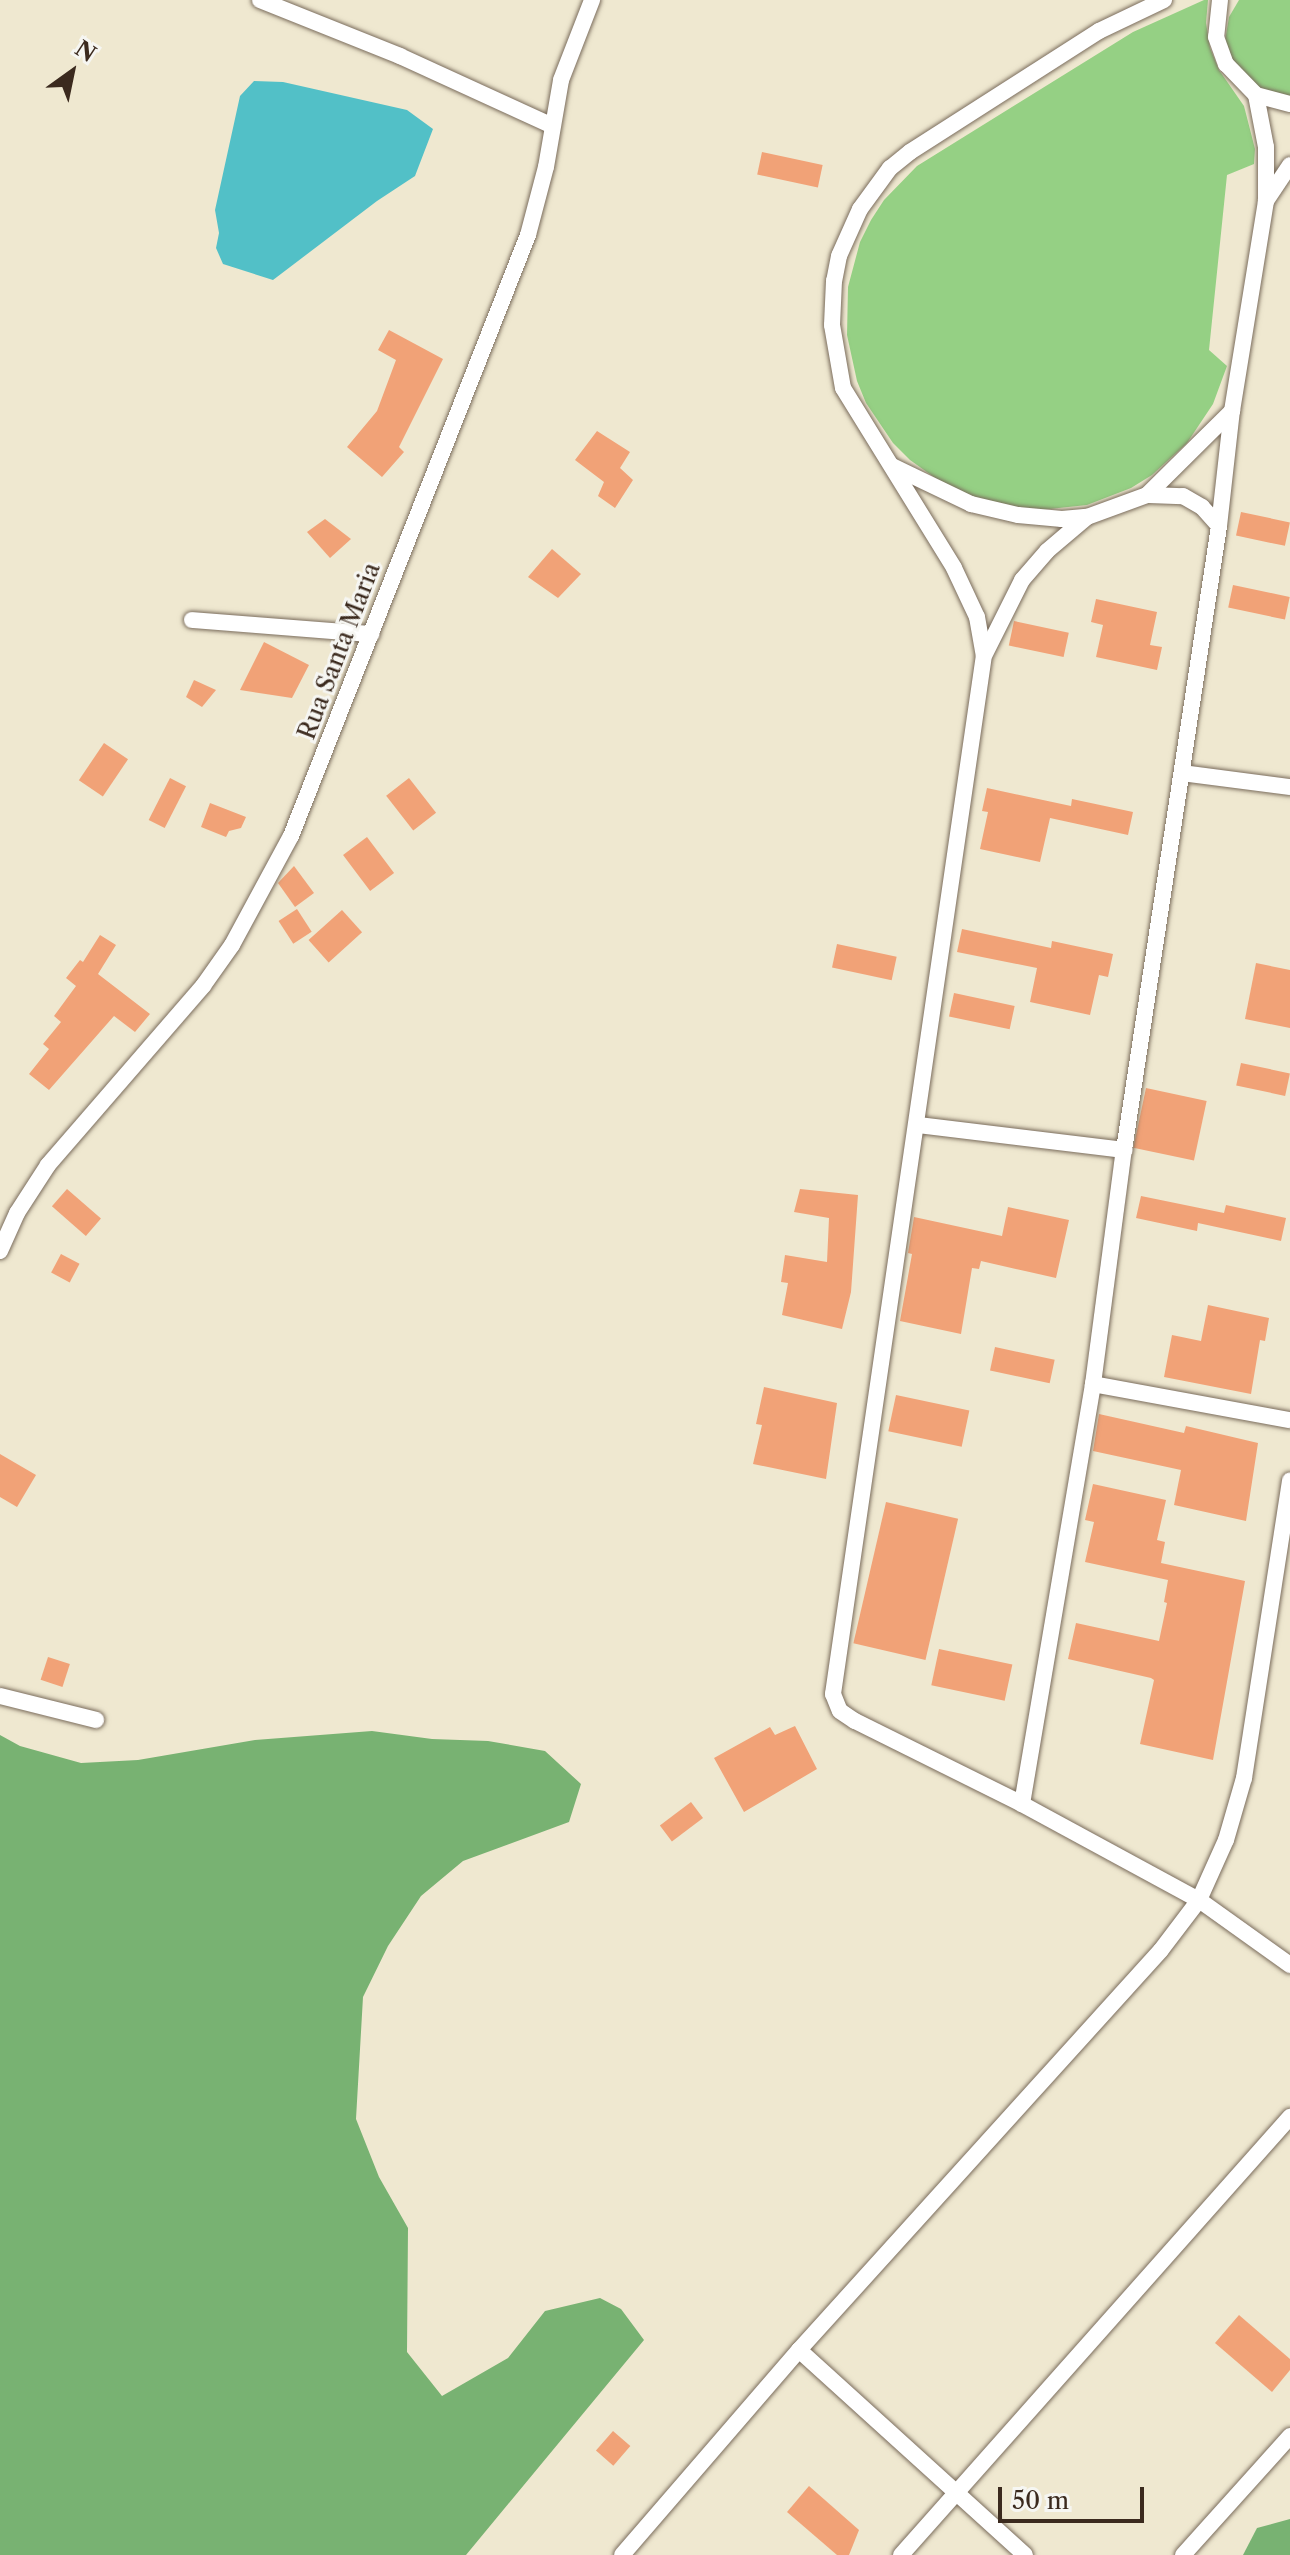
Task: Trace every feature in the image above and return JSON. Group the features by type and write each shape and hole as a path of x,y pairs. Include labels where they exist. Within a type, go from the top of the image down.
{"street":[{"path":"260,0 400,56 551,125"},
{"name":"Rua Santa Maria","path":"0,1251 17,1213 48,1165 203,986 232,945 291,836 528,235 543,180 561,80 592,0"},
{"path":"1164,0 1099,31 910,152 890,168 860,209 839,256 834,281 834,346 848,397 969,597 980,626 984,655 833,1694 840,1711 855,1721 1022,1804 1199,1900 1290,1965"},
{"path":"1220,0 1216,23 1220,51 1234,76 1256,95 1290,104"},
{"path":"1022,1804 1093,1384 1124,1150 1219,526 1232,411 1266,201 1266,147 1256,95"},
{"path":"1266,201 1290,165"},
{"path":"1147,495 1232,411"},
{"path":"892,466 971,504 1028,516 1087,517"},
{"path":"984,655 1022,580 1047,551 1087,517 1147,495 1183,496 1202,507 1219,526"},
{"path":"192,620 371,634"},
{"path":"1182,773 1290,787"},
{"path":"918,1125 1124,1150"},
{"path":"1093,1384 1290,1420"},
{"path":"622,2555 799,2350 1161,1950 1199,1900 1226,1840 1244,1778 1290,1481"},
{"path":"0,1696 96,1720"},
{"path":"901,2555 1290,2117"},
{"path":"799,2350 1025,2555"},
{"path":"1183,2555 1290,2436"}],"green space":[{"path":"1208,0 1206,23 1210,48 1219,70 1244,106 1255,149 1254,164 1227,175 1209,350 1227,366 1213,404 1187,443 1152,475 1131,488 1087,505 1040,510 993,504 948,487 910,460 893,443 866,403 857,381 847,335 848,287 860,242 871,220 884,200 917,166 1133,32"},
{"path":"1239,0 1290,0 1290,99 1277,98 1237,74 1225,41 1229,17"},
{"path":"372,1731 432,1739 488,1741 545,1751 581,1784 569,1822 463,1861 421,1896 388,1946 363,1997 356,2119 379,2177 408,2228 407,2352 442,2396 508,2358 545,2311 600,2298 621,2309 644,2340 466,2555 0,2555 0,1735 20,1746 81,1763 138,1760 255,1740"},
{"path":"1290,2519 1290,2555 1243,2555 1257,2528"}],"water":[{"path":"254,81 283,82 407,110 433,129 415,176 273,280 223,264 216,248 219,233 215,210 240,96"}],"building":[{"path":"762,152 823,165 818,187 757,174"},
{"path":"389,330 443,359 399,447 404,452 382,477 347,447 377,411 396,360 378,350"},
{"path":"597,431 630,452 620,468 633,480 615,508 598,496 604,482 575,460"},
{"path":"1241,512 1290,522 1285,546 1236,535"},
{"path":"325,519 351,539 330,558 307,532"},
{"path":"552,549 581,574 558,598 528,577"},
{"path":"1233,585 1290,597 1285,620 1228,607"},
{"path":"1096,599 1157,612 1150,645 1162,647 1157,670 1096,657 1103,625 1091,622"},
{"path":"1014,621 1069,633 1064,657 1009,645"},
{"path":"264,642 309,665 292,698 240,690"},
{"path":"194,680 216,690 202,707 186,697"},
{"path":"104,743 128,759 103,797 79,780"},
{"path":"170,778 186,786 165,828 149,820"},
{"path":"409,778 436,813 413,831 386,796"},
{"path":"987,788 1071,806 1072,799 1133,812 1128,835 1050,818 1040,862 980,849 988,812 982,811"},
{"path":"210,803 246,817 241,828 229,831 226,837 201,827"},
{"path":"367,837 394,873 370,891 343,855"},
{"path":"294,866 314,893 295,907 278,883"},
{"path":"297,909 312,932 293,944 279,921"},
{"path":"342,910 362,932 329,962 309,940"},
{"path":"962,929 1051,948 1052,941 1113,954 1108,977 1099,975 1090,1015 1030,1002 1037,968 957,952"},
{"path":"100,935 116,945 98,974 150,1014 135,1032 114,1016 49,1090 29,1074 49,1049 43,1044 61,1022 54,1016 76,986 66,978 80,960 83,962"},
{"path":"837,944 897,957 892,980 832,967"},
{"path":"1256,963 1290,970 1290,1028 1245,1019"},
{"path":"954,993 1015,1006 1010,1029 949,1016"},
{"path":"1241,1063 1290,1073 1285,1096 1236,1085"},
{"path":"1146,1088 1207,1101 1194,1161 1133,1148"},
{"path":"67,1189 101,1219 86,1236 52,1206"},
{"path":"800,1189 858,1195 851,1292 842,1329 782,1315 788,1283 781,1282 785,1255 827,1262 829,1218 794,1212"},
{"path":"1141,1196 1224,1213 1226,1205 1286,1218 1281,1241 1198,1223 1197,1231 1136,1218"},
{"path":"1008,1207 1069,1220 1056,1278 981,1261 979,1269 972,1268 961,1334 900,1321 912,1254 908,1253 914,1217 1002,1236"},
{"path":"61,1254 80,1264 70,1282 51,1273"},
{"path":"1208,1305 1269,1318 1265,1341 1260,1340 1251,1394 1164,1377 1172,1335 1201,1341"},
{"path":"995,1347 1055,1360 1050,1383 990,1370"},
{"path":"764,1387 837,1403 826,1479 753,1464 762,1425 756,1424"},
{"path":"896,1395 969,1411 962,1447 888,1431"},
{"path":"1099,1414 1184,1433 1186,1426 1258,1443 1246,1521 1174,1505 1181,1470 1093,1451"},
{"path":"0,1454 36,1475 17,1507 0,1497"},
{"path":"1093,1484 1166,1500 1157,1540 1165,1542 1161,1563 1245,1581 1213,1760 1140,1744 1154,1680 1068,1659 1076,1623 1159,1641 1167,1603 1164,1602 1168,1580 1085,1562 1094,1522 1085,1520"},
{"path":"886,1502 958,1519 925,1660 853,1643"},
{"path":"939,1649 1012,1665 1005,1701 931,1685"},
{"path":"48,1657 70,1664 62,1687 41,1680"},
{"path":"795,1726 817,1769 744,1812 714,1758 770,1727 775,1735"},
{"path":"691,1802 703,1818 672,1841 660,1825"},
{"path":"1239,2315 1290,2359 1290,2370 1272,2392 1215,2343"},
{"path":"613,2431 630,2446 613,2466 596,2451"},
{"path":"809,2486 859,2530 849,2555 837,2555 787,2512"}]}
